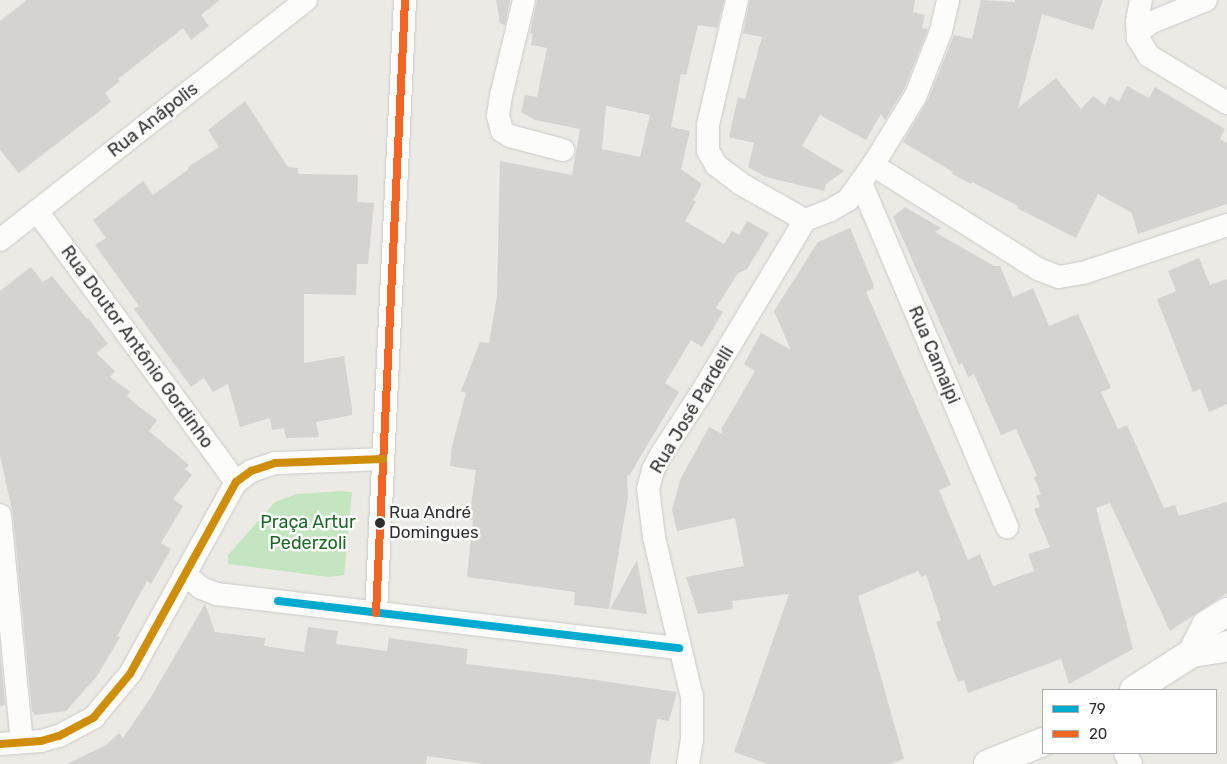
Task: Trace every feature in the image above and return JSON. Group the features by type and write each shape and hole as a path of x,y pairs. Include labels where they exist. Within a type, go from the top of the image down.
{"main road":[{"path":"1192,653 1206,625 1227,612"},
{"path":"1136,689 1192,653 1222,648 1227,645"},
{"path":"988,764 1037,751"}],"street":[{"name":"Rua Anápolis","path":"0,240 306,0"},
{"path":"376,613 405,0"},
{"path":"524,0 501,96 500,124 502,131 510,136 563,150"},
{"path":"737,0 708,125 708,151 716,165 741,184 805,220 829,211 848,200 873,165 916,96 940,31 948,0"},
{"path":"1141,0 1137,22 1138,38 1150,56 1227,103"},
{"path":"1138,38 1141,30 1150,24 1206,0"},
{"path":"873,165 1038,269 1059,277 1086,272 1227,224"},
{"name":"Rua Camaipi","path":"861,183 1007,527"},
{"name":"Rua Doutor Antônio Gordinho","path":"37,211 236,482"},
{"name":"Rua José Pardelli","path":"688,764 692,740 692,697 686,668 679,648 650,512 648,489 653,470 805,220"},
{"path":"0,515 11,743 41,741 59,736 94,717 130,674 236,482 251,471 275,463 383,459"},
{"path":"185,574 201,588 217,594 679,648"}],"green space":[{"name":"Praça Artur Pederzoli","path":"352,492 344,575 329,577 228,564 228,555 275,502 297,494"}],"building":[{"path":"27,0 220,0 201,15 209,26 191,40 183,28 118,79 120,81 105,93 111,102 19,173 0,150 0,21"},
{"path":"496,0 510,0 505,25 500,23"},
{"path":"537,0 724,0 717,28 698,25 686,75 681,74 671,127 690,131 681,169 702,184 693,200 696,202 685,221 724,244 732,231 739,235 747,221 769,233 747,269 738,273 716,308 723,312 702,347 691,340 665,383 679,392 629,476 627,475 628,497 609,609 574,605 575,592 467,577 473,520 469,520 476,470 450,466 452,446 466,393 461,391 480,342 489,343 497,296 500,161 572,175 580,129 535,120 521,112 525,95 537,97 547,48 531,45 533,34 530,33","holes":["606,106 650,115 640,157 602,149"]},
{"path":"750,0 915,0 913,12 925,15 922,28 928,29 904,89 885,120 881,114 866,140 820,115 802,146 844,171 826,184 824,191 766,177 748,167 754,143 729,137 738,97 745,99 762,37 743,33"},
{"path":"981,0 1015,2 1015,0 1103,0 1093,30 1042,14 1018,108 1056,78 1081,109 1093,96 1105,105 1110,96 1119,101 1127,86 1149,98 1155,87 1225,129 1220,139 1227,143 1227,204 1138,234 1132,213 1098,194 1076,238 1017,208 1018,206 972,182 971,184 952,174 953,172 903,142 928,100 954,35 972,39"},
{"path":"245,101 288,167 298,168 298,174 358,175 357,202 374,203 368,264 357,264 356,295 304,294 304,363 344,356 352,408 352,415 316,422 319,437 286,438 284,428 272,430 270,418 240,427 228,384 213,392 204,378 191,387 134,309 139,306 95,245 106,238 93,220 143,181 153,195 189,169 188,167 219,147 208,130"},
{"path":"905,207 941,228 935,232 994,266 1000,266 1013,297 1033,288 1049,326 1078,314 1111,388 1101,392 1118,429 1127,425 1164,508 1175,505 1179,516 1227,502 1227,593 1170,631 1110,503 1096,508 1133,649 1069,684 1061,659 968,693 964,680 958,682 936,622 941,620 926,575 921,577 918,571 858,596 904,759 890,764 768,764 734,752 789,594 732,601 733,609 698,614 686,577 744,566 735,518 677,531 672,510 680,480 709,427 722,434 722,428 755,371 744,364 761,333 791,350 774,311 818,242 850,228 873,283 874,288 866,292 951,485 939,490 968,560 980,554 993,586 1034,571 1028,554 1050,547 1034,509 1040,507 1036,496 1041,494 1034,477 1037,476 1016,429 1001,435 974,374 968,377 962,363 959,365 893,217"},
{"path":"1199,258 1210,285 1227,279 1227,404 1209,412 1200,389 1193,392 1157,299 1176,291 1168,271"},
{"path":"31,267 43,282 52,276 88,318 108,344 96,353 115,371 110,377 130,392 127,396 157,420 149,431 189,465 185,469 192,475 173,499 183,506 161,543 171,549 151,584 147,581 117,636 120,637 97,676 66,711 35,715 32,711 13,514 0,456 0,291"},
{"path":"637,560 647,614 610,609"},
{"path":"205,604 215,632 265,638 264,646 304,652 308,627 338,631 336,644 387,651 389,638 468,649 466,664 583,678 677,692 669,721 657,719 650,764 483,764 427,756 426,764 67,764 106,745 119,733 123,738 151,697"},
{"path":"0,651 5,705 0,706"}],"transit line":[{"name":"20","path":"376,613 405,0"},
{"path":"0,744 41,741 59,736 94,717 130,674 236,482 251,471 275,463 383,459"},
{"name":"79","path":"278,601 679,648"}],"place":[{"name":"Rua André Domingues","path":"380,523"}]}
